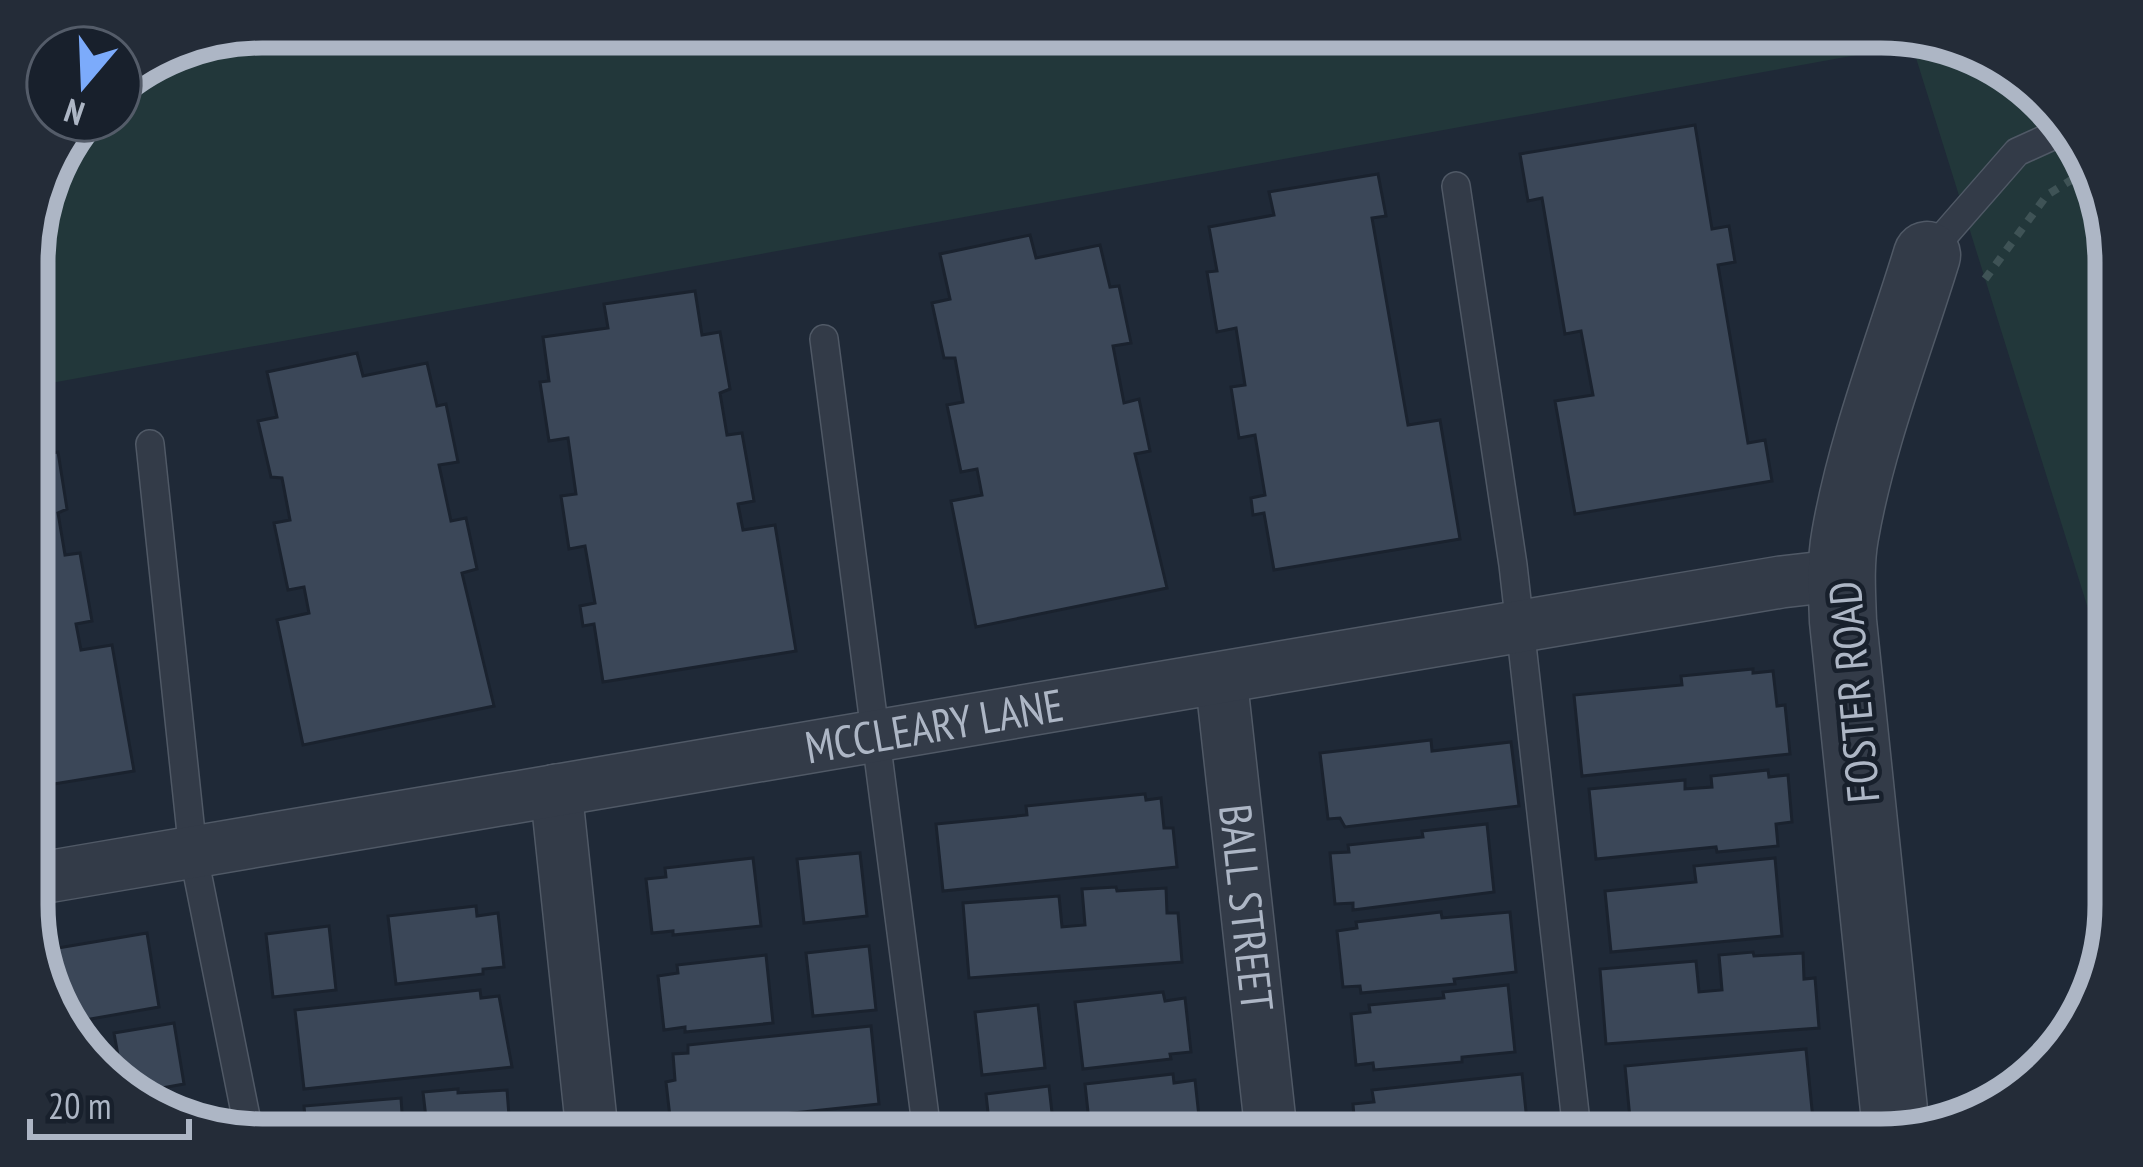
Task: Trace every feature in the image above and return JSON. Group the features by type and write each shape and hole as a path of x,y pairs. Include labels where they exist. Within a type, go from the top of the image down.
{"street":[{"name":"FOSTER ROAD","path":"1896,1119 1843,621 1844,538 1856,488 1951,274"},
{"name":"MCCLEARY LANE","path":"48,877 1842,575"},
{"name":"BALL STREET","path":"1221,677 1270,1119"},
{"path":"556,790 591,1119"}],"lane":[{"path":"1951,274 2017,152 2054,136"},
{"path":"1456,186 1519,627 1576,1119"},
{"path":"824,339 925,1119"},
{"path":"150,444 194,852 246,1119"}],"path":[{"path":"1951,274 2047,195 2077,176"}],"green space":[{"path":"262,48 1891,49 48,384 48,248 59,193 84,144 144,144 144,83 155,77 207,55"},
{"path":"1914,51 1963,64 1988,77 2011,92 2051,132 2079,180 2088,207 2095,262 2095,631"}],"building":[{"path":"1695,125 1712,229 1729,226 1735,262 1718,265 1748,443 1765,440 1772,481 1575,514 1555,401 1593,395 1581,331 1565,334 1542,198 1528,201 1520,154"},
{"path":"1378,174 1386,216 1372,218 1408,425 1440,420 1460,539 1274,570 1264,513 1253,515 1251,498 1265,495 1255,435 1239,438 1231,387 1245,385 1236,328 1217,332 1207,272 1217,271 1209,227 1274,215 1269,192"},
{"path":"1030,235 1036,258 1100,245 1110,287 1119,286 1131,343 1113,346 1124,403 1139,399 1150,451 1135,454 1167,588 976,627 951,501 982,495 977,469 961,472 947,405 963,402 955,358 944,358 932,303 950,299 940,254"},
{"path":"695,291 702,335 720,332 730,389 720,393 727,435 742,433 754,501 738,504 743,530 775,525 796,651 603,682 594,624 583,626 580,606 595,603 585,546 569,549 561,496 576,494 568,438 549,441 540,382 549,381 543,337 608,328 604,304"},
{"path":"357,353 363,376 427,363 437,406 446,404 458,462 439,465 451,521 466,518 477,569 462,573 494,706 303,745 277,620 309,613 304,587 288,590 274,523 290,520 282,478 271,477 258,421 277,417 267,372"},
{"path":"58,452 67,509 58,513 65,555 80,553 92,621 76,624 81,650 112,645 134,771 48,785 48,454"},
{"path":"1753,669 1753,673 1773,671 1777,706 1785,705 1790,754 1582,776 1574,695 1682,685 1681,676"},
{"path":"1431,740 1432,751 1511,742 1519,806 1345,827 1340,818 1328,819 1320,753"},
{"path":"1768,770 1769,777 1788,775 1792,822 1776,824 1778,846 1596,859 1589,789 1685,780 1685,789 1712,787 1711,776"},
{"path":"1145,794 1146,800 1161,798 1164,828 1173,828 1177,867 943,891 936,824 1027,815 1026,806"},
{"path":"1487,824 1494,892 1353,910 1353,903 1335,904 1330,853 1349,852 1348,845 1423,837 1422,831"},
{"path":"860,853 867,916 804,923 797,859"},
{"path":"753,858 761,926 652,933 646,879 666,877 665,868"},
{"path":"1775,858 1782,936 1611,952 1605,891 1696,882 1694,866"},
{"path":"1116,887 1117,891 1166,888 1167,913 1178,913 1182,962 969,978 963,903 1059,896 1062,927 1085,925 1082,889"},
{"path":"476,906 477,916 498,913 504,967 483,969 483,974 396,984 388,916"},
{"path":"1441,912 1442,918 1510,912 1516,972 1454,979 1455,984 1361,993 1360,986 1343,987 1337,931 1357,928 1356,922"},
{"path":"329,926 336,990 273,997 266,934"},
{"path":"147,933 159,1007 82,1020 64,987 53,949"},
{"path":"869,946 876,1010 813,1016 806,953"},
{"path":"1753,952 1754,956 1803,953 1804,979 1815,978 1819,1028 1606,1044 1600,969 1696,961 1699,992 1722,990 1719,955"},
{"path":"766,955 773,1023 664,1030 658,976 678,973 677,965"},
{"path":"1508,985 1515,1052 1374,1070 1373,1063 1356,1065 1351,1014 1370,1012 1369,1005 1444,998 1443,992"},
{"path":"480,990 481,998 499,996 512,1067 304,1089 295,1010"},
{"path":"1163,992 1165,1001 1185,998 1191,1052 1170,1054 1171,1059 1083,1069 1075,1002"},
{"path":"1038,1005 1045,1068 982,1075 975,1012"},
{"path":"174,1023 184,1084 154,1089 143,1083 120,1065 114,1033"},
{"path":"871,1026 879,1104 737,1119 670,1119 666,1082 675,1080 673,1054 688,1053 688,1045"},
{"path":"1806,1049 1813,1119 1630,1119 1625,1066"},
{"path":"1173,1074 1174,1083 1195,1080 1199,1119 1089,1119 1085,1084"},
{"path":"1522,1074 1527,1119 1354,1119 1353,1104 1374,1102 1372,1090"},
{"path":"1049,1086 1053,1119 989,1119 986,1094"},
{"path":"507,1090 509,1116 519,1114 519,1119 426,1119 423,1092"},
{"path":"401,1098 402,1119 305,1119 304,1106"}]}
